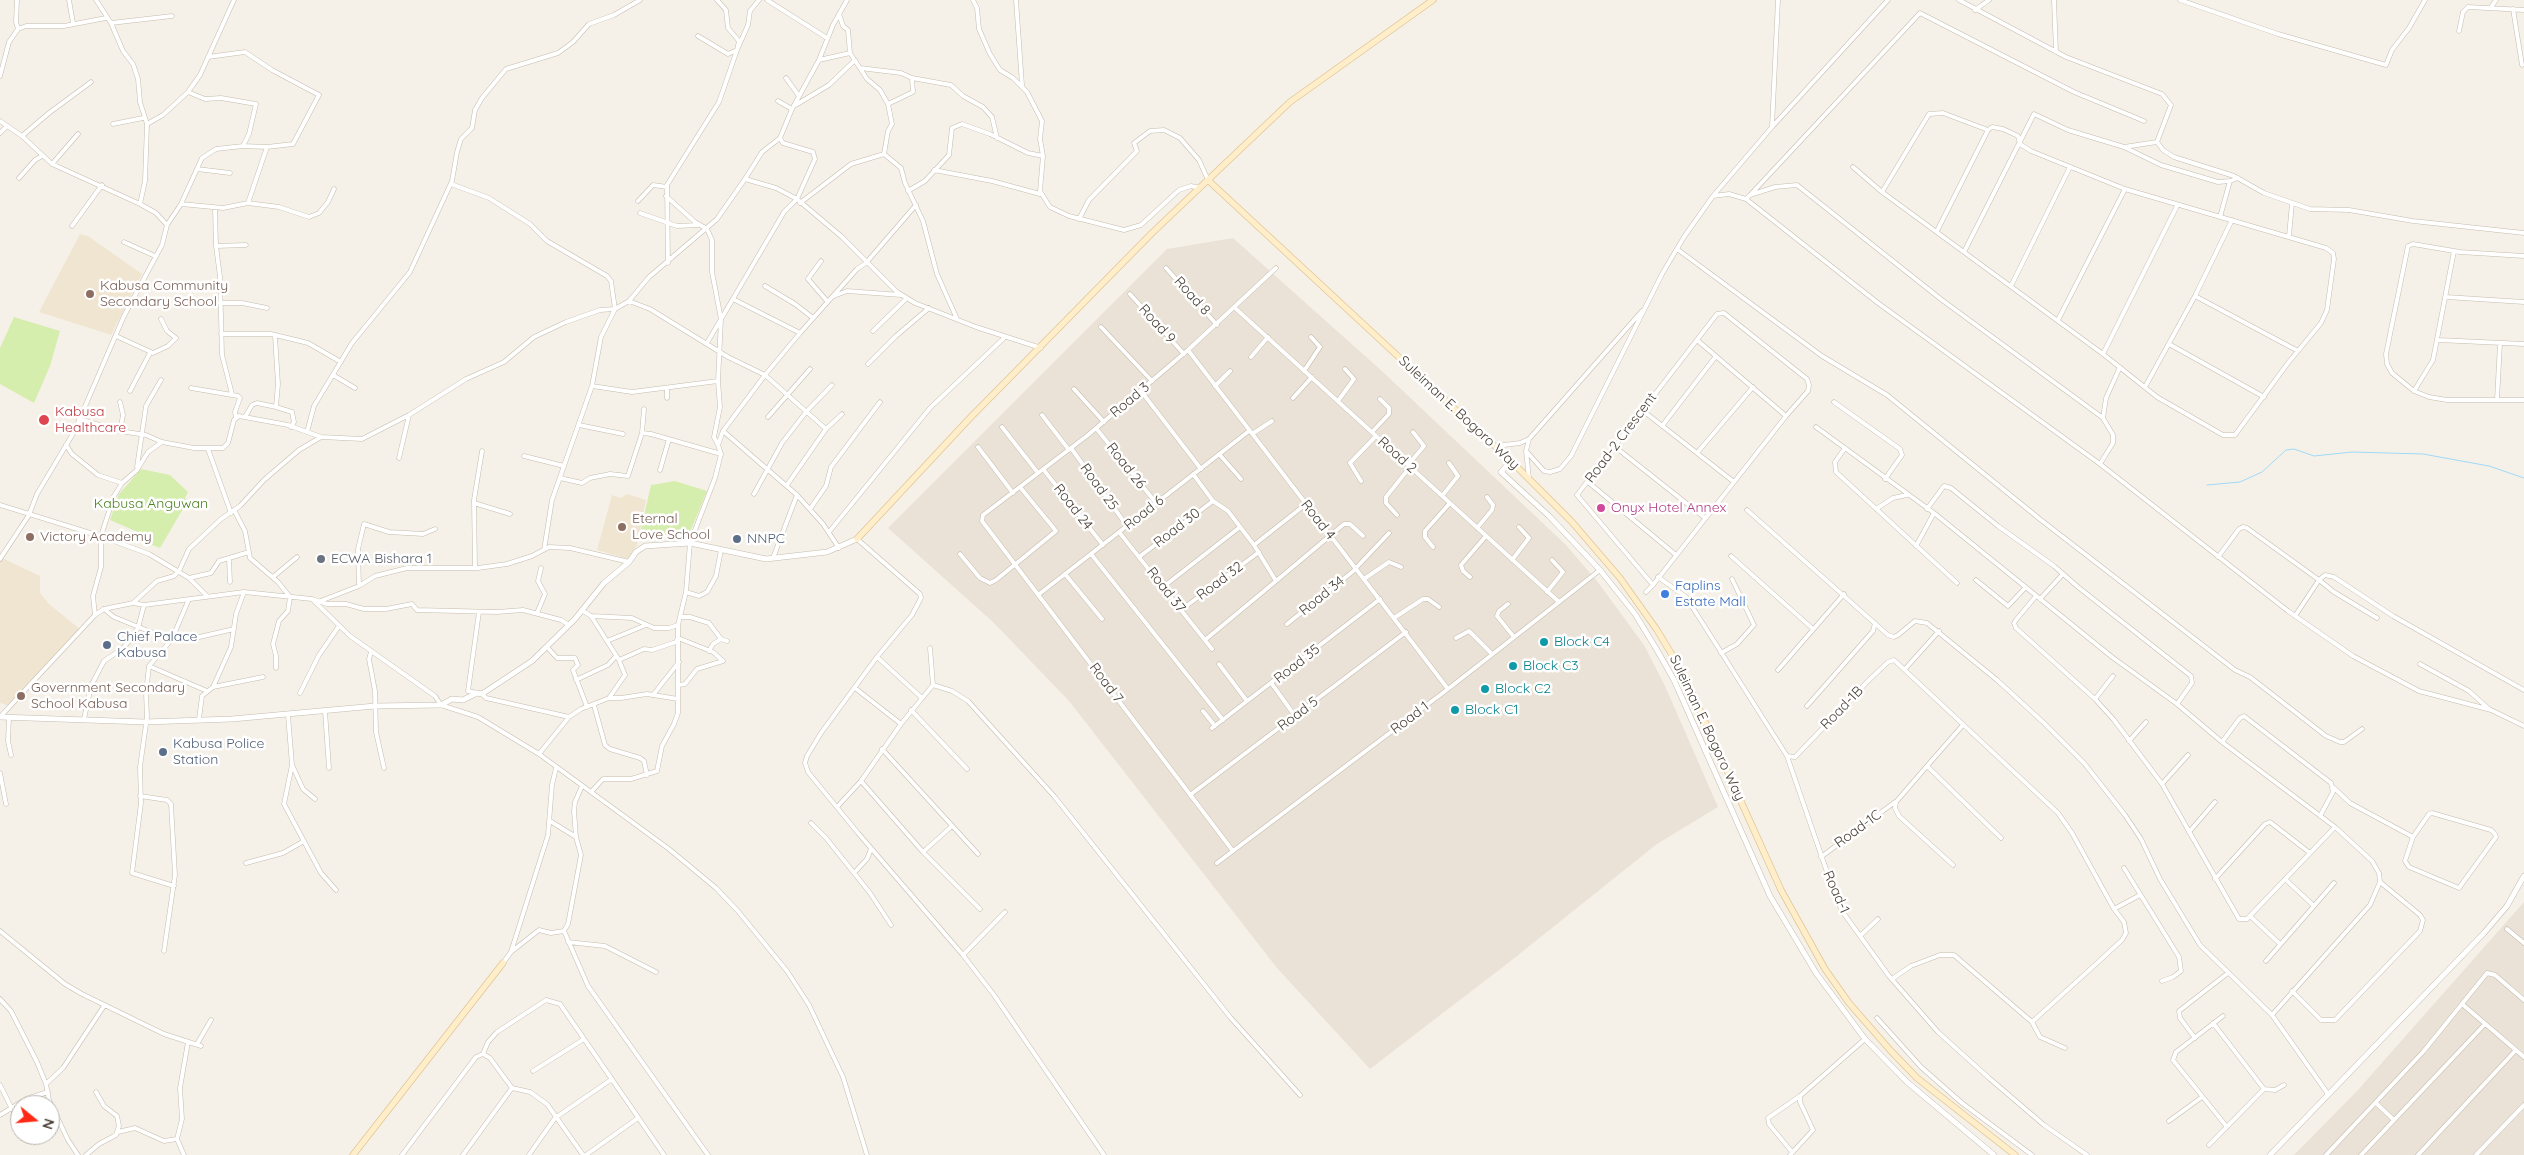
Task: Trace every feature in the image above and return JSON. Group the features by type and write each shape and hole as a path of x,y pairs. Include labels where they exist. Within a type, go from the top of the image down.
{"main road":[{"path":"858,539 969,419 1041,348 1152,233 1209,181 1290,102 1433,0"},
{"name":"Suleiman E. Bogoro Way","path":"1209,181 1496,446 1572,522 1620,578 1672,653 1693,694 1780,890 1825,969 1872,1030 1917,1078 2015,1155"},
{"path":"353,1155 503,962"}],"street":[{"path":"17,0 16,22 18,29"},
{"path":"69,0 73,23"},
{"path":"96,0 111,23 123,51 133,64 144,118 147,124 145,180 140,204"},
{"path":"147,124 163,115 188,92 200,75 234,0"},
{"path":"307,432 314,406 352,343 410,272 451,184 455,171 456,152 463,137 472,128 478,103 503,73 522,62 558,53 573,42 589,24 614,14 640,0"},
{"path":"717,0 726,10 728,28 739,41 737,50"},
{"path":"668,263 670,223 666,196 667,187 719,102 748,25 750,11 759,0"},
{"path":"767,0 827,38"},
{"path":"236,417 245,417 291,427 320,437 362,439 409,415 466,380 504,362 534,337 600,310 615,309 629,301 650,277 707,229 762,152 780,138 798,96 819,60 827,38 847,0"},
{"path":"973,0 977,8 979,29 990,54 1000,70 1022,85"},
{"path":"1016,0 1022,85 1042,123 1040,139 1043,156 1040,194"},
{"path":"1772,127 1778,0"},
{"path":"1526,451 1544,471 1550,472 1560,469 1571,456 1677,249 1713,196 1772,127 1888,0"},
{"path":"1960,0 1975,10 2056,52 2121,80 2141,85 2167,98 2171,105 2170,112 2157,142"},
{"path":"1975,10 1989,0"},
{"path":"2054,0 2056,52"},
{"path":"2180,0 2278,34 2386,65 2392,50 2409,28 2425,0"},
{"path":"2491,7 2496,0"},
{"path":"2459,31 2464,12 2468,7 2524,10"},
{"path":"2513,9 2522,65"},
{"path":"1746,199 1920,13 2074,92 2144,121"},
{"path":"839,14 843,26 848,30 850,53 867,79 880,90 888,104 892,124 888,131 884,154"},
{"path":"111,23 172,16"},
{"path":"0,76 9,42 18,29 26,26 64,26 106,18"},
{"path":"698,36 728,54 737,50"},
{"path":"0,559 29,515 37,494 66,445 124,316 154,256 162,245 167,225 181,204 197,169 207,153 216,149 244,146 293,144 300,127 318,98 318,92 272,70 246,52 208,57"},
{"path":"819,60 850,53"},
{"path":"793,108 829,85 855,60"},
{"path":"860,68 901,73 912,78 951,85 963,96 983,107 992,117 997,138"},
{"path":"786,78 798,96"},
{"path":"888,104 913,92 912,78"},
{"path":"22,136 91,82"},
{"path":"188,92 205,99 221,98 256,104 244,146"},
{"path":"778,101 793,108"},
{"path":"1882,192 1929,114 1943,113 1988,130"},
{"path":"1964,252 2034,114 2068,130 2124,147 2161,165 2207,180 2230,181 2238,178"},
{"path":"113,124 144,118"},
{"path":"0,121 22,136 52,164 102,185 140,204 156,213 167,225"},
{"path":"908,191 925,181 949,155 952,128 962,124 997,138 1028,154 1043,156"},
{"path":"0,133 7,126"},
{"path":"1937,231 1988,130 1992,127 2018,136 2020,144"},
{"path":"1079,219 1089,200 1137,151 1134,142 1150,131 1164,130 1180,138 1199,160 1209,181"},
{"path":"52,164 78,134"},
{"path":"780,138 783,143 815,155 798,201"},
{"path":"2124,147 2157,142"},
{"path":"2157,142 2162,150 2174,158 2238,178 2257,190 2310,209 2349,210 2414,221 2524,233"},
{"path":"1853,167 1882,192 2103,354 2157,398 2223,436 2230,437 2235,435 2321,323 2327,310 2334,259 2333,253 2326,248 2289,236 2177,206 2125,189 2070,168 2020,144"},
{"path":"248,203 267,146"},
{"path":"884,154 900,168 908,191 924,221 937,274 957,318"},
{"path":"707,343 784,212 850,164 884,154"},
{"path":"19,178 35,160 42,156"},
{"path":"2011,286 2070,168"},
{"path":"197,169 230,173"},
{"path":"934,170 992,181 1040,194 1050,207 1079,219 1124,230 1142,225 1179,190 1191,186 1200,188"},
{"path":"745,178 776,188 798,201 842,237 866,263 901,295 929,308 1005,337 1041,348"},
{"path":"2220,217 2230,181"},
{"path":"451,184 489,198 530,224 547,241 607,276 610,282 615,309 601,337 592,386 552,500 544,550"},
{"path":"1750,194 1775,187 1797,184 1942,300 2103,418 2112,435 2113,443 2100,464"},
{"path":"72,226 102,185"},
{"path":"638,201 653,185 667,187"},
{"path":"181,204 215,208 248,203 279,207 309,217 318,213 328,202 334,189"},
{"path":"2058,320 2125,189"},
{"path":"1713,196 1729,194 1746,199 1878,303 2100,464 2295,616 2354,656 2408,686 2428,694 2491,710 2524,726"},
{"path":"591,792 603,779 632,779 657,772 662,746 678,713 678,625 686,592 690,543 709,494 721,454 714,437 720,408 718,351 721,319 712,272 712,240 707,229 666,196"},
{"path":"2289,236 2292,203"},
{"path":"718,445 723,431 765,375 827,301 866,263 916,205"},
{"path":"2103,354 2177,206"},
{"path":"215,208 222,355 232,394"},
{"path":"640,213 677,226 700,225"},
{"path":"2145,387 2195,296 2232,220"},
{"path":"124,242 154,256"},
{"path":"2524,256 2454,251 2413,244 2408,246 2405,251 2386,354 2387,364 2392,372 2414,391 2447,400 2524,400"},
{"path":"216,246 246,245"},
{"path":"1677,249 1822,356 1887,395 2040,520 2235,670 2250,677 2326,736 2344,742 2362,728"},
{"path":"2414,391 2433,360 2454,251"},
{"path":"821,261 808,279 827,301"},
{"name":"Road 8","path":"1166,268 1217,325"},
{"name":"Road 3","path":"983,515 1104,422 1217,325 1276,268"},
{"path":"765,286 795,304 813,318"},
{"path":"200,289 219,287"},
{"path":"832,296 848,291 901,295"},
{"name":"Road 9","path":"1130,294 1184,354"},
{"path":"2195,296 2298,351"},
{"path":"2446,297 2524,302"},
{"path":"873,331 907,298"},
{"path":"733,299 800,334"},
{"path":"629,301 650,309 718,351 765,375 826,429"},
{"path":"220,303 242,303 267,308"},
{"path":"1496,446 1520,443 1529,439 1647,305"},
{"path":"868,364 896,336 929,308"},
{"name":"Road 2","path":"1235,308 1558,602"},
{"name":"Road-2 Crescent","path":"1653,585 1578,498 1578,492 1588,482 1614,446 1720,312 1724,313 1807,379 1808,391 1786,416"},
{"path":"130,392 150,353 168,346 176,338 167,330 161,319"},
{"path":"1101,326 1152,381"},
{"path":"221,334 254,333 308,343 341,362"},
{"path":"116,336 150,353"},
{"path":"275,336 278,384 276,407"},
{"path":"829,532 930,408 1005,337"},
{"path":"1251,357 1268,337"},
{"path":"1304,371 1320,350 1320,345 1311,337"},
{"path":"1646,592 1786,416 1697,340"},
{"path":"2438,340 2524,344"},
{"path":"2497,400 2500,343"},
{"path":"2168,344 2264,397"},
{"name":"Road 4","path":"1188,350 1448,689"},
{"path":"1662,426 1716,356"},
{"path":"2103,418 2106,398 2120,367"},
{"path":"768,417 810,369"},
{"path":"1338,401 1353,382 1354,376 1346,369"},
{"path":"1215,386 1230,372"},
{"path":"332,376 355,388"},
{"path":"1293,398 1312,377"},
{"path":"137,470 146,406 161,380"},
{"path":"592,386 632,392 718,381"},
{"path":"754,494 767,468 806,412 832,385"},
{"path":"79,419 120,431 141,434 170,445 208,449 227,445 240,398 232,394 191,388"},
{"path":"667,388 667,398"},
{"path":"1697,453 1753,388"},
{"path":"1074,389 1104,422"},
{"path":"1141,390 1200,469"},
{"path":"1360,481 1350,463 1389,414 1389,408 1380,399"},
{"path":"120,402 123,416 120,431"},
{"path":"810,509 826,486 830,468 880,402"},
{"path":"1834,402 1900,449 1902,455 1885,479"},
{"path":"245,417 252,405 258,403 292,412 294,422 291,427"},
{"path":"560,478 582,483 590,478 610,474 628,476 642,433 644,409"},
{"path":"1642,410 1734,482"},
{"path":"787,485 826,429 842,414"},
{"path":"399,458 409,415"},
{"name":"Road 25","path":"1042,415 1070,449 1127,526"},
{"name":"Road 6","path":"1038,595 1219,454 1272,421"},
{"path":"579,425 623,434"},
{"path":"1002,427 1038,473"},
{"name":"Road 26","path":"1096,428 1156,503"},
{"path":"1816,428 1934,513 2112,657 2177,704 2222,742 2335,826 2372,861 2379,873 2380,882 2370,905 2272,1015"},
{"path":"723,431 797,495 829,532 839,548"},
{"path":"1397,515 1386,504 1386,497 1424,446 1413,432"},
{"path":"642,433 721,454"},
{"path":"133,603 157,582 174,576 179,571 189,548 232,512 299,450 320,437"},
{"path":"660,470 669,439"},
{"path":"1529,439 1526,451 1529,478"},
{"path":"95,615 93,596 100,567 102,536 114,496 122,483 137,470 148,452 162,442"},
{"path":"66,445 72,454 98,475 122,483"},
{"path":"1614,446 1705,518"},
{"path":"978,447 1013,493"},
{"path":"1845,448 1835,462 1834,470 1957,583"},
{"path":"208,449 232,512 245,531 250,558 273,577 290,597 289,608 279,621 273,644 276,668"},
{"path":"475,568 474,503 482,451"},
{"path":"1219,454 1241,479"},
{"path":"524,456 564,466"},
{"name":"Suleiman E. Bogoro Way","path":"1511,461 1501,472 1554,522 1600,570 1635,614 1674,680 1760,875 1792,938 1816,973 1865,1038 1907,1082 1994,1155"},
{"path":"1442,496 1458,476 1449,463"},
{"name":"Road 24","path":"1043,469 1102,545"},
{"name":"Road 30","path":"1139,557 1213,501 1193,474"},
{"path":"1588,482 1676,555"},
{"path":"1927,509 1944,486 1951,488 2062,574 2191,676 2192,683 2177,704"},
{"path":"960,554 984,582 994,582 1056,530 1020,487"},
{"path":"773,558 797,495"},
{"path":"1876,509 1893,498 1907,495"},
{"path":"1477,528 1493,508 1487,497"},
{"path":"1213,501 1228,512 1240,527 1254,545 1276,581"},
{"path":"474,503 510,514"},
{"path":"1433,547 1424,537 1425,531 1450,503"},
{"path":"1254,545 1306,504"},
{"path":"0,505 102,536 149,554 189,578 207,596"},
{"path":"1747,510 1888,635 1894,637 1914,621 1919,620 1938,631 2026,706 2084,763 2141,840 2160,879 2200,945 2272,1015 2328,1094"},
{"path":"1916,546 1934,513"},
{"name":"Road 7","path":"983,515 983,525 1233,851"},
{"path":"1205,640 1347,523 1363,536"},
{"path":"359,586 358,549 364,524 390,532 423,534 435,529"},
{"path":"1163,587 1240,527"},
{"path":"1512,560 1529,538 1518,527"},
{"path":"2218,557 2243,527 2334,592 2377,618"},
{"name":"Road 37","path":"1119,532 1212,649"},
{"name":"Road 34","path":"1287,624 1356,568 1389,533"},
{"path":"1470,577 1462,570 1461,565 1486,536"},
{"path":"441,705 452,699 463,700 476,693 482,694 532,661 582,611 604,583 629,562 636,552 645,546 690,543 773,558 827,552 858,539 920,594 919,602 912,615 877,657 821,732 805,763 808,772 1000,1003 1104,1155"},
{"path":"320,603 359,586 375,576 407,568 475,568 507,564 532,556 549,547 570,548 629,562"},
{"path":"686,592 699,596 706,592 716,576 721,550"},
{"path":"189,578 210,573 219,561 249,552"},
{"name":"Road 32","path":"1181,610 1258,552"},
{"path":"1091,554 1223,720"},
{"path":"1731,556 1813,628"},
{"path":"273,577 297,557"},
{"path":"229,559 230,582"},
{"path":"1547,592 1563,572 1552,560"},
{"path":"1364,579 1389,562 1401,567"},
{"path":"538,613 545,594 538,581 541,568"},
{"name":"Road 1","path":"1217,863 1448,689 1600,570"},
{"path":"1066,574 1102,619"},
{"path":"2062,574 2016,620 2014,623 2016,628 2095,699 2129,741 2162,784 2215,879 2240,919 2243,920 2250,916 2335,826"},
{"path":"2295,616 2319,580 2325,575 2334,577 2393,616 2524,690"},
{"name":"Road-1","path":"1658,577 1686,597 1786,756 1836,898 1888,976 1938,1032 2044,1125 2087,1155"},
{"path":"1722,653 1738,644 1754,625 1732,579"},
{"path":"1976,580 2008,606 2025,588"},
{"path":"0,717 95,615 104,609 133,603 144,605 244,592 312,599 320,603 346,604 370,609 412,604 417,610 479,612 523,610 561,620 569,625"},
{"path":"213,687 231,647 244,592"},
{"path":"1778,670 1844,594"},
{"path":"174,886 132,873 140,796 140,767 149,666 164,651 173,636 189,599"},
{"path":"312,599 320,610 339,626 371,652 435,696 441,705"},
{"name":"Road 35","path":"1203,711 1213,727 1272,684 1380,599"},
{"path":"1394,618 1423,599 1428,599 1439,607"},
{"path":"320,603 320,610"},
{"path":"1508,604 1497,616 1514,637"},
{"path":"84,719 92,686 104,661 123,648 138,628 144,605"},
{"path":"104,609 114,617 138,628 173,636 195,638 234,630"},
{"path":"582,611 591,616 632,618 660,629 678,625"},
{"path":"479,612 468,690 482,694 486,698 569,717"},
{"path":"591,616 619,660 626,675 609,698"},
{"path":"681,617 690,617 709,623 721,639"},
{"path":"1807,706 1873,631 1875,623"},
{"path":"607,641 646,625"},
{"path":"300,693 320,655 339,626"},
{"path":"669,628 718,655 723,661 697,669 685,684 679,685"},
{"path":"1456,638 1469,631 1492,654"},
{"path":"1938,631 1905,669 2058,813 2072,833 2126,928 2122,940 2032,1022"},
{"name":"Road 5","path":"1190,795 1406,632"},
{"path":"619,660 641,650 652,650 676,642 679,635"},
{"path":"710,651 713,644 721,639 727,640"},
{"path":"547,647 557,658 575,658 578,665 573,670 587,707"},
{"path":"838,806 861,781 882,749 932,685 930,648"},
{"path":"371,652 369,659 376,732 384,768"},
{"path":"576,680 608,665 616,656"},
{"path":"877,657 922,698"},
{"name":"Road-1B","path":"1786,756 1795,757 1888,662 1894,660 1905,669"},
{"path":"653,695 679,662"},
{"path":"1219,664 1248,701"},
{"path":"2420,664 2469,691 2491,710"},
{"path":"149,666 207,691"},
{"path":"2095,699 2113,676"},
{"path":"199,719 199,706 202,696 213,687 263,677"},
{"path":"1272,684 1295,716"},
{"path":"932,685 952,691 968,701 1054,796 1230,1017 1300,1096"},
{"path":"855,688 901,724"},
{"path":"540,754 569,717 609,698 653,695 678,699"},
{"path":"0,717 145,722 288,715 375,706 441,705 478,717 540,754 556,768 669,849 716,888 737,910 788,970 809,1005 843,1077 867,1155"},
{"path":"594,705 605,745 610,749 640,758 644,762 647,776"},
{"path":"911,710 967,769"},
{"path":"325,711 329,768"},
{"path":"288,715 292,765 283,801 322,873 336,890"},
{"path":"2222,742 2240,718 2244,716 2327,780 2347,801 2413,837"},
{"path":"9,718 8,742 11,754"},
{"path":"2129,741 2146,722"},
{"name":"Road-1C","path":"1821,857 1896,802 1963,725"},
{"path":"882,749 978,854"},
{"path":"2162,784 2188,755"},
{"path":"292,765 303,790 315,799"},
{"path":"1927,766 2001,838"},
{"path":"511,952 531,896 548,835 552,785 556,768"},
{"path":"0,773 6,804"},
{"path":"861,781 923,852 980,910"},
{"path":"582,786 575,802 576,837 581,855 571,916 564,931 588,986 708,1155"},
{"path":"2320,816 2333,792 2333,787"},
{"path":"140,796 167,800 171,804 174,886 164,951"},
{"path":"1896,802 1894,808 1899,816 1953,865"},
{"path":"2188,832 2215,802"},
{"path":"2432,813 2491,830 2496,837 2459,888 2409,867 2405,856 2413,837 2429,814 2432,813"},
{"path":"550,821 576,837"},
{"path":"2215,879 2265,824 2270,822 2310,853"},
{"path":"811,823 854,873 891,925"},
{"path":"923,852 952,826"},
{"path":"246,863 283,853 304,841"},
{"path":"854,873 867,859 872,849"},
{"path":"2124,868 2181,962 2181,971 2173,977 2162,981"},
{"path":"2270,1155 2484,933 2507,906 2524,876"},
{"path":"2285,879 2314,906"},
{"path":"2292,991 2321,1020 2335,1020 2420,931 2423,920 2420,915 2380,882"},
{"path":"2266,960 2334,883"},
{"path":"2114,909 2140,895"},
{"path":"962,955 1005,912"},
{"path":"2250,916 2280,944"},
{"path":"1860,936 1878,919"},
{"path":"2508,929 2524,943"},
{"path":"503,962 511,952 539,930 551,933 564,931"},
{"path":"0,932 65,984 104,1006 188,1042 199,1045 211,1020"},
{"path":"568,942 605,946 656,972"},
{"path":"1892,979 1911,966 1940,955 1954,955 2032,1022 2040,1037 2065,1048"},
{"path":"2195,1038 2180,1018 2180,1011 2228,973"},
{"path":"2326,1155 2423,1052 2485,976 2491,973 2524,1000"},
{"path":"0,999 11,1012 46,1084 49,1100 65,1135 78,1155"},
{"path":"402,1155 476,1057 483,1054 488,1042 497,1032 546,1000 560,1004 664,1155"},
{"path":"2462,1004 2524,1056"},
{"path":"46,1084 52,1081 63,1068 104,1006"},
{"path":"2223,1016 2176,1052 2173,1060 2227,1128"},
{"path":"1877,1018 1921,1067 1962,1102 2032,1155"},
{"path":"2214,1023 2264,1089 2275,1090 2284,1084"},
{"path":"2364,1154 2485,1024"},
{"path":"1800,1096 1800,1102 1813,1130 1791,1153 1768,1121 1770,1115 1800,1096 1865,1038"},
{"path":"533,1071 584,1039"},
{"path":"184,1155 176,1139 182,1119 180,1088 188,1042"},
{"path":"2418,1155 2516,1050"},
{"path":"483,1054 490,1058 512,1088 530,1092 539,1097 584,1155 638,1118"},
{"path":"529,1155 555,1118 612,1079"},
{"path":"0,1086 10,1105"},
{"path":"463,1155 512,1088"},
{"path":"2209,1145 2264,1089"},
{"path":"39,1095 48,1092"},
{"path":"96,1092 104,1106 116,1116 119,1122 118,1132"},
{"path":"2169,1120 2202,1097"},
{"path":"1794,1100 1800,1102"},
{"path":"2376,1104 2394,1120"},
{"path":"2476,1155 2524,1105"},
{"path":"86,1155 118,1132 135,1128 164,1141 176,1139"}],"shaded area":[{"name":"Kabusa Community Secondary School","path":"80,234 88,236 142,274 111,335 39,312"},
{"path":"1233,238 1383,372 1566,545 1597,581 1644,645 1665,686 1718,807 1657,844 1512,960 1370,1069 1277,968 1069,701 994,623 888,528 1167,249"},
{"name":"Eternal Love School","path":"627,494 646,500 637,545 628,559 597,550 612,495 621,498"},
{"path":"2,558 40,576 40,593 49,604 81,630 10,706 0,703 0,562"},
{"path":"2524,902 2524,1155 2294,1155 2357,1091"}],"green space":[{"path":"14,317 60,331 50,366 34,403 0,384 0,348"},
{"name":"Kabusa Anguwan","path":"141,469 170,475 188,492 185,498 187,502 160,548 147,543 149,537 110,520 119,494"},
{"path":"675,481 707,491 687,539 641,529 651,485"}],"waterway":[{"path":"2207,485 2240,482 2262,472 2286,450 2294,449 2314,456 2352,452 2423,454 2489,466 2524,478"}],"place":[{"name":"Kabusa Community Secondary School","path":"90,294"},
{"name":"Kabusa Healthcare","path":"44,420"},
{"name":"Onyx Hotel Annex","path":"1601,508"},
{"name":"Eternal Love School","path":"622,527"},
{"name":"Victory Academy","path":"30,537"},
{"name":"NNPC","path":"737,539"},
{"name":"ECWA Bishara 1","path":"321,559"},
{"name":"Faplins Estate Mall","path":"1665,594"},
{"name":"Block C4","path":"1544,642"},
{"name":"Chief Palace Kabusa","path":"107,645"},
{"name":"Block C3","path":"1513,666"},
{"name":"Block C2","path":"1485,689"},
{"name":"Government Secondary School Kabusa","path":"21,696"},
{"name":"Block C1","path":"1455,710"},
{"name":"Kabusa Police Station","path":"163,752"}]}
